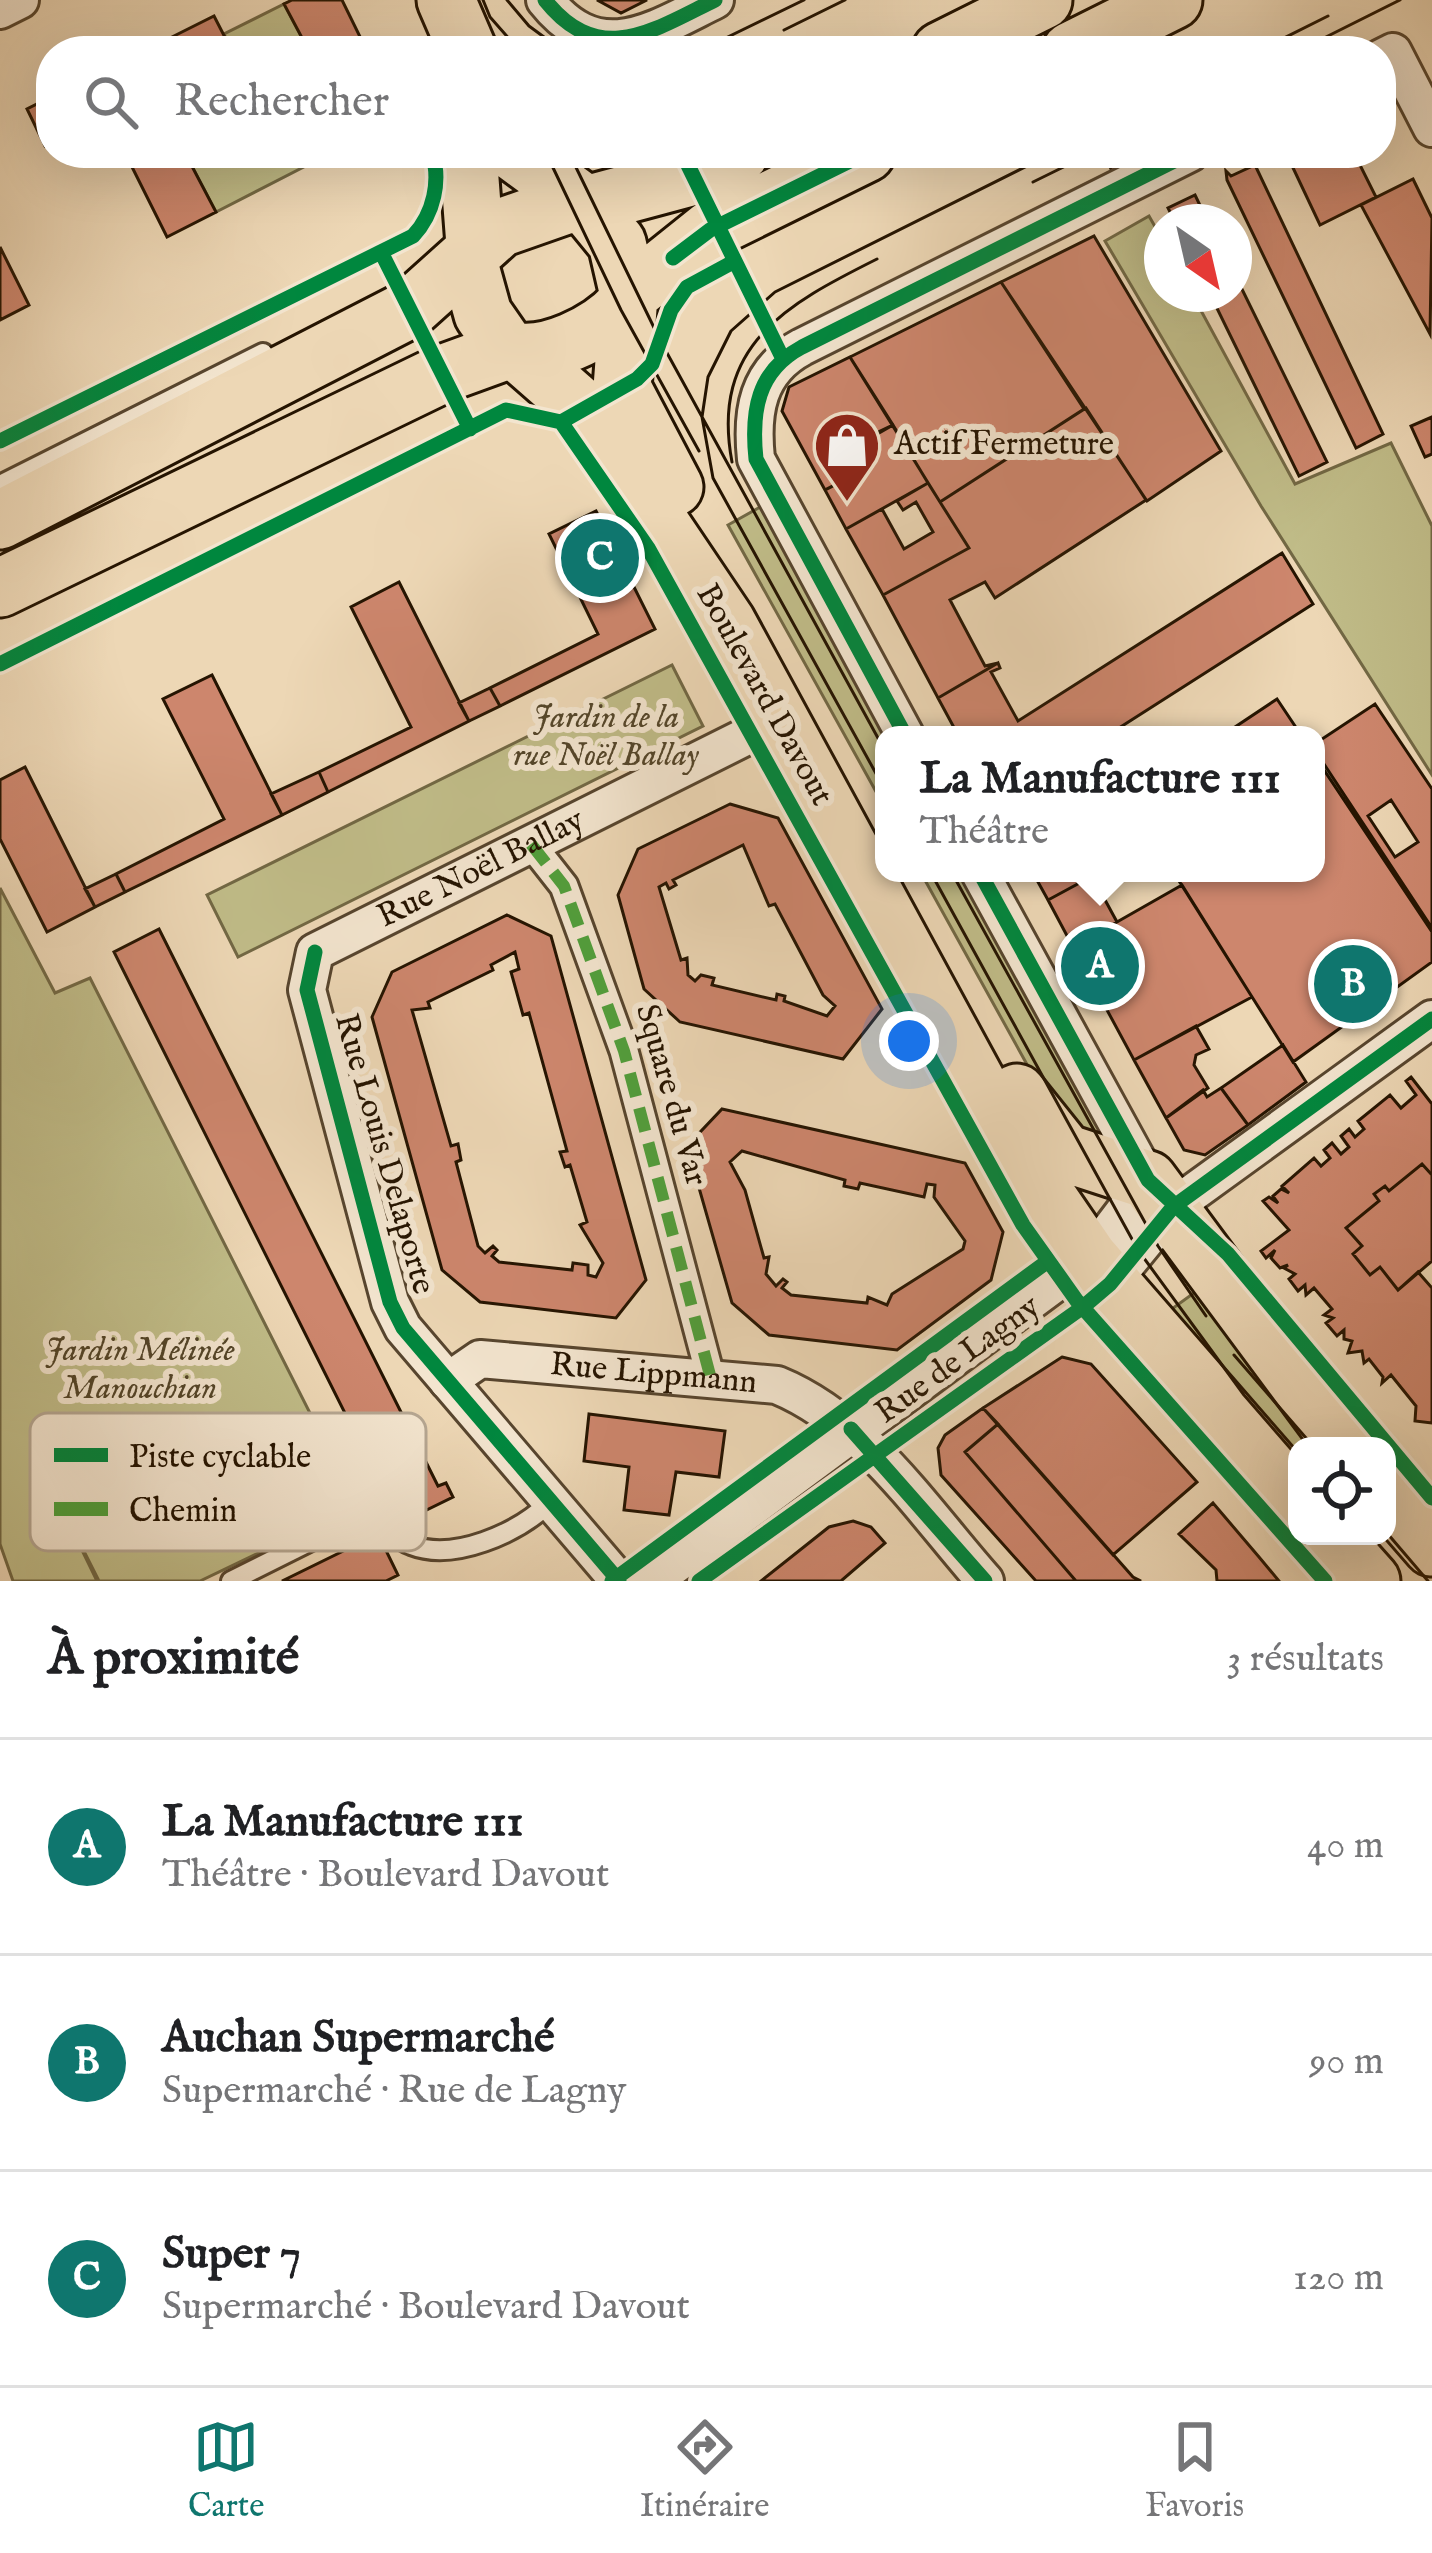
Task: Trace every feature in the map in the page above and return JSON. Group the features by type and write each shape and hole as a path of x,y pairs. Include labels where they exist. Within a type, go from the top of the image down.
{"main road":[{"path":"416,0 429,36"},
{"path":"446,0 462,36"},
{"path":"971,36 1043,0"},
{"path":"1101,36 1173,0"},
{"path":"468,168 471,252 497,356"},
{"path":"535,168 581,203 617,243 627,300"},
{"path":"0,520 410,309 471,252 522,215 694,176 710,168"},
{"path":"0,588 497,356 577,339 710,230 836,168"},
{"name":"Boulevard Davout","path":"627,300 622,388 687,512 750,605 875,832"},
{"name":"Boulevard Davout","path":"497,356 583,409 727,623 1007,1138 1100,1271 1288,1486"},
{"path":"902,882 1017,1094 1065,1153 1160,1194 1338,1437"},
{"path":"1396,1505 1432,1547"},
{"path":"1339,1545 1371,1581"}],"street":[{"path":"0,10 20,0"},
{"path":"545,0 562,22 591,36"},
{"path":"633,36 715,0"},
{"path":"1396,70 1432,128"},
{"path":"900,726 756,459 752,419 763,383 782,357 1160,168"},
{"name":"Rue Noël Ballay","path":"315,952 779,720"},
{"name":"Square du Var","path":"531,844 564,886 624,1051 711,1379"},
{"path":"985,882 1160,1194"},
{"name":"Rue Louis Delaporte","path":"315,952 307,990 390,1302 404,1328 548,1504 619,1581"},
{"path":"1100,1271 1160,1194 1432,1019"},
{"path":"1065,1153 1100,1271"},
{"name":"Rue de Lagny","path":"653,1581 851,1429 1100,1271"},
{"name":"Rue Lippmann","path":"448,1381 480,1359 777,1385 810,1399 851,1429 985,1581"}],"lane":[{"path":"348,318 410,309"},
{"path":"0,485 286,341"},
{"path":"228,502 450,389 497,356"},
{"path":"426,1549 439,1552 522,1528 548,1504"},
{"path":"232,1581 291,1551"}],"green space":[{"path":"284,4 301,36 225,36"},
{"path":"193,168 302,168 216,212"},
{"path":"1144,219 1144,307 1105,241"},
{"path":"1147,312 1202,312 1295,484 1391,443 1432,526 1432,775 1261,506"},
{"path":"762,506 882,726 875,726 875,790 728,525"},
{"name":"Jardin de la rue Noël Ballay","path":"672,665 703,726 238,957 207,895"},
{"path":"926,882 967,882 1111,1148 1055,1115"},
{"name":"Jardin Mélinée Manouchian","path":"0,888 55,993 90,978 310,1413 30,1413 30,1551 82,1551 97,1581 13,1581 0,1544"},
{"path":"1198,1290 1317,1437 1288,1437 1288,1455 1169,1311"},
{"name":"Jardin Mélinée Manouchian","path":"84,1551 263,1551 200,1581 99,1581"}],"building":[{"path":"342,0 360,36 301,36 284,4"},
{"path":"597,0 647,0 621,13"},
{"path":"214,16 224,36 174,36"},
{"path":"36,104 36,128 27,109"},
{"path":"132,168 193,168 216,212 167,237"},
{"path":"1110,168 1134,168 1115,177"},
{"path":"1256,168 1383,434 1356,448 1252,232 1252,204 1239,204 1226,171 1231,176"},
{"path":"1293,168 1362,168 1376,197 1320,225"},
{"path":"1413,179 1432,218 1430,334 1361,205"},
{"path":"1195,195 1199,204 1176,204"},
{"path":"1094,236 1221,451 1147,501 1001,282"},
{"path":"0,247 29,305 0,320"},
{"path":"1001,282 1084,409 940,502 850,357"},
{"path":"1252,310 1327,462 1299,476 1219,312"},
{"path":"850,357 893,425 874,436 866,434 853,414 821,436 847,479 825,490 782,411 789,387"},
{"path":"1086,408 1146,500 995,598 985,582 950,600 985,666 998,663 938,698 883,595 969,548 940,502"},
{"path":"1432,417 1432,454 1425,457 1411,426"},
{"path":"893,425 928,483 846,529 825,490 858,473 843,449"},
{"path":"928,483 969,548 883,595 846,529 882,509 904,549 933,532 916,502 903,510 897,501"},
{"path":"596,511 655,629 500,706 490,688 598,634 549,534"},
{"path":"1282,553 1313,604 1122,726 953,726 938,698 998,663 1000,668 991,672 1018,721"},
{"path":"399,582 469,721 328,792 319,772 411,727 351,607"},
{"path":"212,675 282,815 125,892 116,874 224,819 163,699"},
{"path":"490,688 500,706 469,721 459,703"},
{"path":"1277,699 1295,726 1236,726"},
{"path":"1375,704 1432,789 1432,928 1325,766 1325,737","holes":["1391,800 1418,842 1395,857 1368,816"]},
{"path":"25,767 95,907 47,932 0,839 0,780"},
{"path":"319,772 328,792 282,815 271,794"},
{"path":"1325,772 1432,932 1432,962 1293,1062 1180,882 1325,882"},
{"path":"730,804 778,818 882,1009 843,1059 680,1022 644,989 618,895 638,849","holes":["743,845 769,906 775,904 823,995 835,1006 827,1016 784,1001 785,996 777,994 776,1000 712,985 714,978 701,975 695,981 688,975 687,958 681,960 659,887 666,883 669,889 676,885 673,880"]},
{"path":"116,874 125,892 95,907 85,889"},
{"path":"1038,882 1081,882 1048,900"},
{"path":"1081,882 1111,882 1104,898 1117,922 1073,947 1048,900"},
{"path":"1182,885 1252,997 1134,1060 1073,947"},
{"path":"507,915 551,936 646,1280 616,1318 480,1302 442,1270 372,1017 392,972","holes":["515,952 519,969 511,972 523,1015 529,1013 567,1151 560,1152 565,1167 570,1165 587,1222 580,1225 603,1263 596,1277 588,1275 588,1265 573,1263 572,1270 499,1262 492,1256 497,1250 493,1246 485,1253 478,1246 456,1162 461,1160 458,1144 451,1146 412,1010 430,1008 428,1002 493,970 491,965"]},
{"path":"159,929 401,1413 345,1413 114,952"},
{"path":"1196,1026 1209,1049 1196,1055 1194,1065 1208,1088 1166,1118 1134,1060"},
{"path":"1283,1045 1306,1082 1248,1125 1221,1088"},
{"path":"1411,1077 1432,1104 1432,1175 1422,1164 1389,1191 1385,1186 1374,1194 1379,1201 1346,1228 1362,1246 1353,1254 1370,1275 1380,1267 1398,1290 1418,1272 1432,1288 1432,1423 1415,1421 1416,1406 1391,1375 1382,1383 1383,1377 1369,1359 1364,1363 1362,1351 1348,1353 1352,1341 1344,1339 1344,1330 1337,1336 1326,1323 1333,1318 1324,1315 1332,1309 1314,1288 1306,1295 1305,1285 1298,1291 1289,1279 1295,1274 1284,1268 1288,1265 1280,1268 1271,1258 1275,1250 1266,1258 1261,1251 1289,1230 1263,1201 1269,1197 1278,1203 1273,1196 1281,1189 1289,1193 1282,1186 1314,1158 1321,1166 1330,1158 1324,1150 1332,1143 1341,1154 1349,1147 1341,1136 1349,1129 1355,1137 1364,1129 1358,1121 1390,1095 1401,1108 1416,1095 1406,1081"},
{"path":"1221,1088 1248,1125 1205,1155 1184,1150 1166,1118 1203,1090 1207,1097"},
{"path":"722,1109 965,1163 1003,1232 991,1280 897,1350 769,1335 732,1303 687,1146","holes":["742,1151 845,1180 844,1186 858,1189 860,1183 924,1197 927,1184 935,1185 934,1197 965,1241 963,1249 892,1294 887,1305 868,1297 867,1303 791,1295 782,1288 787,1282 783,1279 776,1286 766,1274 769,1257 764,1258 745,1190 730,1162"]},
{"path":"1422,1164 1432,1175 1432,1261 1398,1290 1380,1267 1370,1275 1353,1254 1362,1246 1346,1228 1379,1201 1374,1194 1385,1186 1389,1191"},
{"path":"1062,1357 1091,1364 1197,1482 1113,1555 983,1408"},
{"path":"983,1408 998,1424 965,1452 1076,1581 1036,1581 941,1475 938,1448 945,1435"},
{"path":"589,1414 725,1431 719,1477 676,1472 669,1515 624,1510 629,1467 584,1461"},
{"path":"998,1424 1141,1581 1076,1581 965,1452"},
{"path":"426,1462 438,1486 446,1483 453,1497 426,1510"},
{"path":"1213,1503 1279,1581 1217,1581 1216,1570 1179,1534"},
{"path":"853,1521 871,1527 885,1543 841,1581 761,1581 829,1527"},
{"path":"343,1551 386,1551 398,1575 386,1581 282,1581"}],"tram line":[{"path":"483,0 507,36"},
{"path":"507,0 543,36"},
{"path":"730,36 804,0"},
{"path":"784,30 845,0"},
{"path":"1328,36 1400,0"},
{"path":"1288,36 1328,16"},
{"path":"553,168 621,310 699,451"},
{"path":"576,168 661,342 875,733"},
{"path":"875,772 713,478 702,417 708,377 731,331 775,292 1023,168"},
{"path":"1033,182 1061,168"},
{"path":"732,462 728,422 733,387 744,358 786,312 877,259"},
{"path":"936,882 1138,1250 1244,1395 1288,1446"},
{"path":"957,882 1158,1246 1206,1316"},
{"path":"1234,1355 1305,1437"},
{"path":"1396,1544 1428,1581"}],"marked path":[{"path":"531,844 564,886 624,1051 711,1379"}],"cycle path":[{"path":"545,0 565,21 598,36"},
{"path":"631,36 715,0"},
{"path":"0,441 413,236 434,196 435,168"},
{"path":"689,168 782,357"},
{"path":"673,258 710,230 836,168"},
{"path":"900,726 756,459 756,409 766,381 802,347 1160,168"},
{"path":"381,252 470,429"},
{"path":"561,422 637,379 652,364 671,310 687,287 735,261"},
{"path":"0,664 506,410 561,422"},
{"path":"561,422 648,548 1023,1225 1077,1301 1325,1581"},
{"path":"985,882 1148,1180 1228,1254 1432,1498"},
{"path":"315,952 307,990 390,1302 403,1328 619,1581"},
{"path":"699,1581 1083,1307 1110,1284 1173,1207 1432,1019"},
{"path":"612,1581 1048,1261"},
{"path":"851,1429 985,1581"}],"place":[{"name":"Actif Fermeture","path":"847,504"},
{"name":"Super 7","path":"600,558"},
{"name":"La Manufacture 111","path":"1100,966"},
{"name":"Auchan Supermarché","path":"1353,984"}]}
